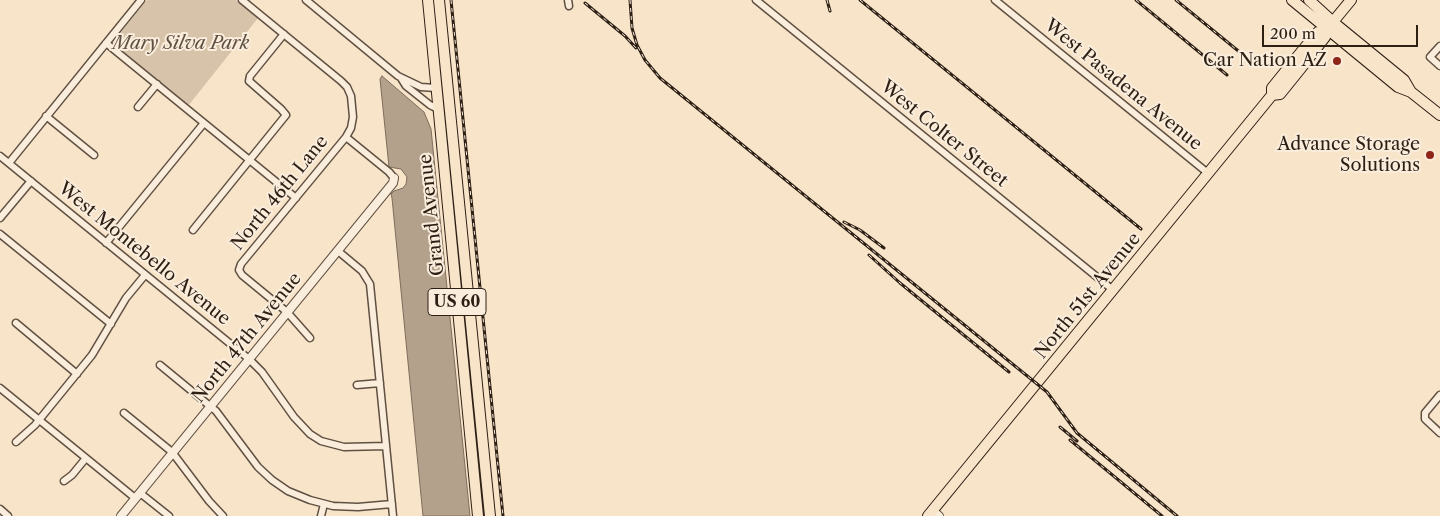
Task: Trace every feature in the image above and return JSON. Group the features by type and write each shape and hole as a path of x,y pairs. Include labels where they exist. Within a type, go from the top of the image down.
{"main road":[{"name":"Grand Avenue","path":"428,0 478,516"},
{"name":"Grand Avenue","path":"439,0 490,516"},
{"path":"1292,0 1404,80 1411,92 1440,115"},
{"path":"1309,0 1330,26"},
{"name":"North 51st Avenue","path":"933,514 1272,96 1280,94 1325,37 1330,26 1351,0"},
{"path":"436,88 441,90 443,95 447,135 453,145"}],"street":[{"path":"9,163 141,0"},
{"path":"242,0 347,87 351,96 353,116 351,128 346,137 394,178"},
{"path":"306,0 398,76 406,86 438,109"},
{"name":"West Colter Street","path":"756,0 1113,290"},
{"name":"West Pasadena Avenue","path":"995,0 1208,174"},
{"path":"193,230 286,115 249,81 250,76 284,34"},
{"path":"106,43 296,198"},
{"path":"1440,46 1430,57 1440,66"},
{"path":"398,76 421,87 436,88"},
{"path":"138,107 157,84"},
{"path":"46,116 94,155"},
{"path":"106,243 204,123"},
{"name":"North 46th Lane","path":"287,312 242,275 239,270 241,264 346,137"},
{"name":"West Montebello Avenue","path":"0,156 249,359 262,372 304,429 316,438 344,447 386,446"},
{"name":"North 47th Avenue","path":"121,516 338,251 393,182 394,178"},
{"path":"0,218 31,181"},
{"path":"0,234 111,324"},
{"path":"338,251 362,271 370,284 393,516"},
{"path":"16,442 40,420 92,355 126,298 145,274"},
{"path":"287,312 310,338"},
{"path":"16,323 77,374"},
{"path":"160,365 210,406 222,418 264,474 288,491 324,504 358,507 392,504"},
{"path":"357,385 380,383"},
{"path":"0,388 86,458 169,516"},
{"path":"1440,395 1425,413 1425,419 1440,433"},
{"path":"124,412 172,452 209,501 223,516"},
{"path":"64,481 72,475 86,458"},
{"path":"321,516 324,504"},
{"path":"0,509 8,516"}],"green space":[{"name":"Mary Silva Park","path":"147,0 236,0 258,18 188,106 112,43"}],"shaded area":[{"path":"382,76 424,112 431,129 470,516 423,516 391,194 403,188 407,177 401,169 389,167 380,79"}],"railway":[{"path":"451,0 503,516"},
{"path":"630,0 632,28 637,45 645,60 660,78 1047,392 1077,433 1177,516"},
{"path":"827,0 830,11"},
{"path":"860,0 1141,229"},
{"path":"1136,0 1227,75"},
{"path":"1176,0 1242,54"},
{"path":"585,3 625,36 636,48"},
{"path":"844,222 860,230 884,248"},
{"path":"869,255 900,283 1009,372"},
{"path":"1060,427 1077,441"},
{"path":"1070,440 1162,516"}],"place":[{"name":"Car Nation AZ","path":"1337,61"},
{"name":"Advance Storage Solutions","path":"1430,155"}]}
